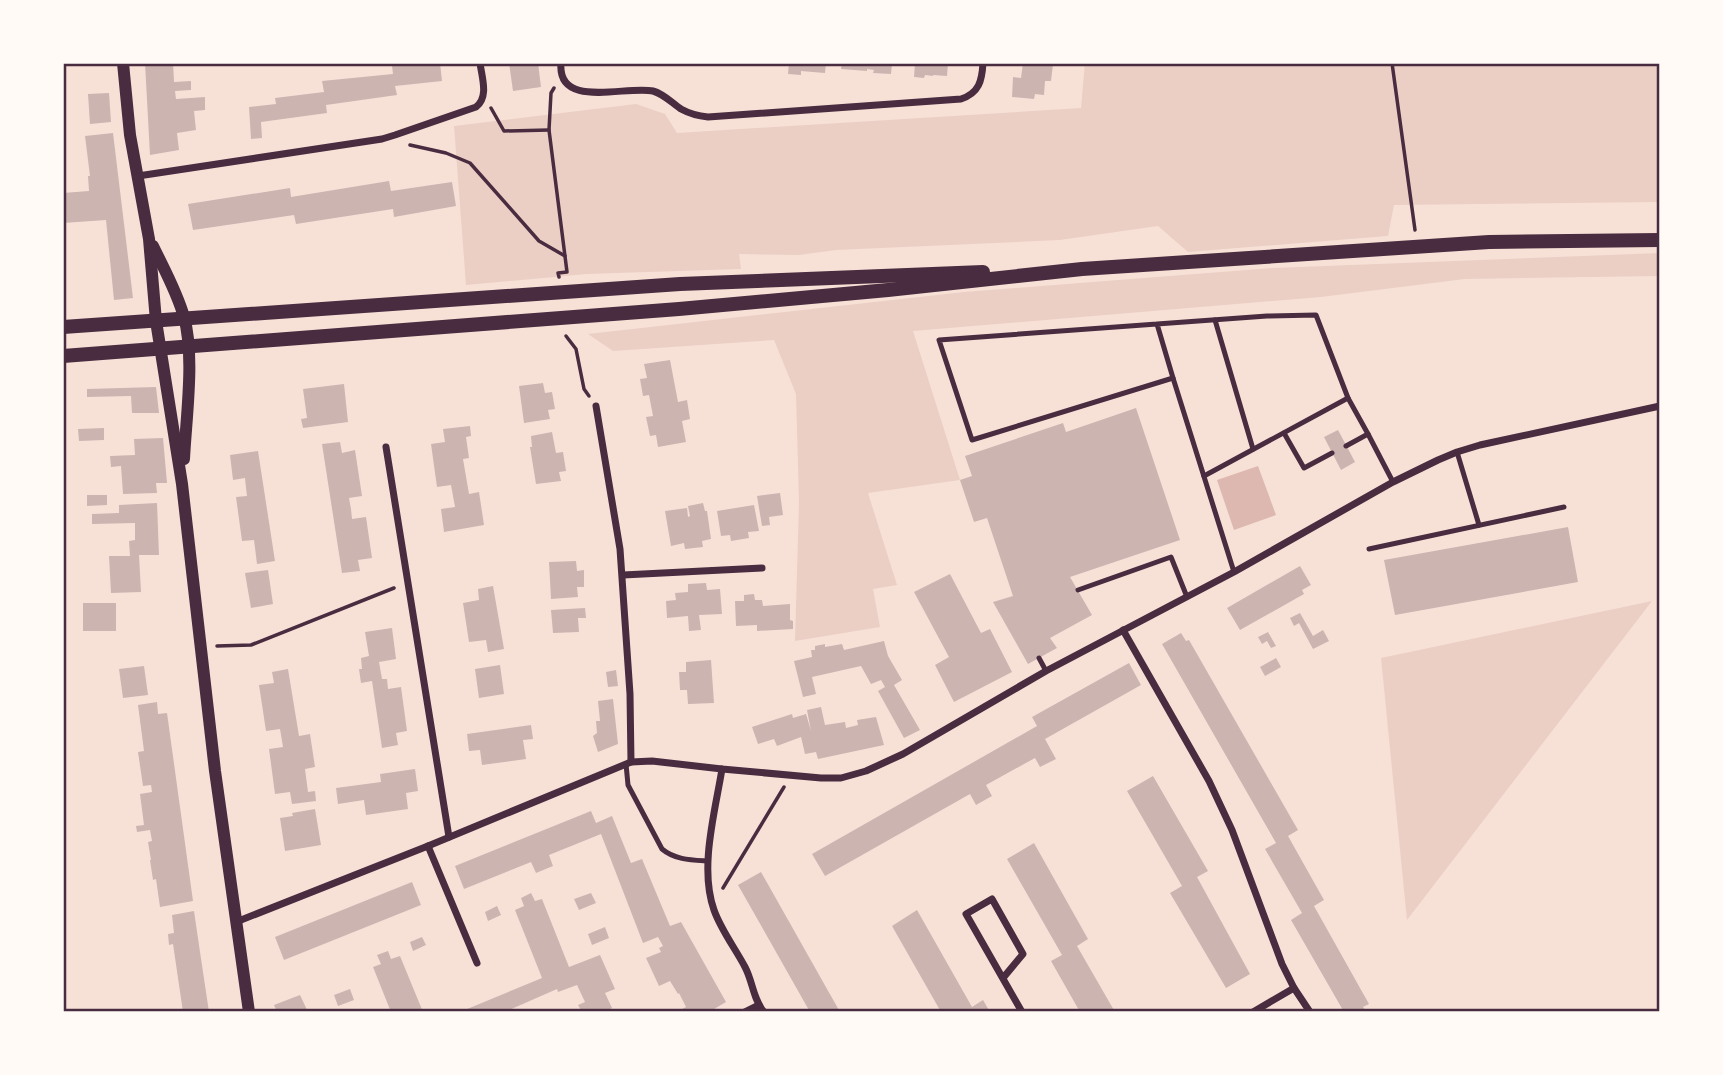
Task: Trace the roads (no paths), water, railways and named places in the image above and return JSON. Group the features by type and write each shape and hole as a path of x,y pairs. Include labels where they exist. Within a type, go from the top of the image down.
{"main road":[{"path":"63,356 561,318 888,290 1082,270 1418,246 1550,240 1660,240"},
{"path":"63,327 794,278 1082,270"}],"street":[{"path":"123,63 129,122 149,239 156,321 182,484 215,771 249,1012"},
{"path":"138,176 383,139 482,103 484,97 480,63"},
{"path":"560,67 566,84 579,91 599,93 649,90 666,97 691,114 708,117 961,99 970,96 978,88 983,63"},
{"path":"149,239 176,295 184,319 188,387 182,484"},
{"path":"596,406 623,575 631,727 629,763"},
{"path":"236,922 629,763 652,761 821,778 841,778 874,768 1393,482 1457,452 1660,406"},
{"path":"386,447 449,837"},
{"path":"623,575 762,568"},
{"path":"1123,630 1222,806 1282,964 1310,1012"},
{"path":"722,769 708,861 708,878 713,905 750,977 761,1009 745,1012"},
{"path":"428,846 477,963"},
{"path":"1003,978 1023,954 992,899 966,914 1022,1012"},
{"path":"1253,1012 1294,988"}],"lane":[{"path":"1173,378 972,440 939,340 1267,316 1316,315 1348,398 1393,482"},
{"path":"1215,320 1253,449"},
{"path":"1157,324 1234,572"},
{"path":"1204,476 1348,398"},
{"path":"1284,433 1304,468 1332,453"},
{"path":"1346,446 1368,434"},
{"path":"1457,452 1479,525"},
{"path":"1370,549 1564,507"},
{"path":"1077,590 1171,557 1186,597"},
{"path":"1039,658 1046,671"},
{"path":"629,763 628,785 662,849 669,855 684,859 708,861"}]}
